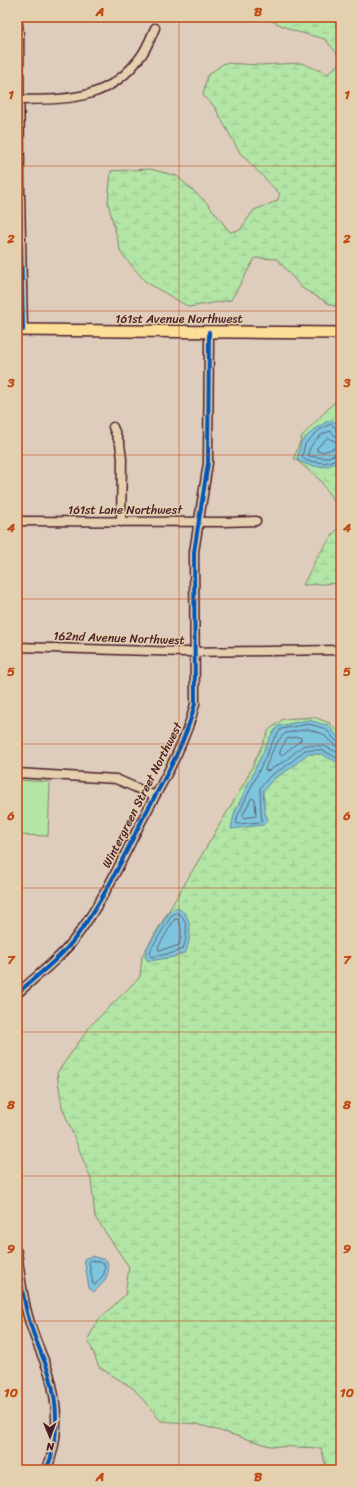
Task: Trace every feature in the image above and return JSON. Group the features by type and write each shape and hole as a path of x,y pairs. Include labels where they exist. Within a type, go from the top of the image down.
{"main road":[{"name":"161st Avenue Northwest","path":"20,330 341,333"}],"street":[{"path":"17,17 19,34 20,330"},
{"path":"19,100 60,99 84,96 108,87 127,73 142,55 155,28"},
{"name":"Wintergreen Street Northwest","path":"17,994 46,969 76,938 99,904 177,753 192,716 195,704 194,552 208,463 209,332"},
{"path":"113,427 120,444 122,459 121,522"},
{"name":"161st Lane Northwest","path":"17,521 256,521"},
{"name":"162nd Avenue Northwest","path":"17,647 195,652 341,650"},
{"path":"17,773 116,779 155,796"},
{"path":"17,1252 27,1315 48,1373 55,1403 56,1421 54,1445 46,1470"}],"green space":[{"path":"263,17 341,17 341,58 325,39 294,31"},
{"path":"341,61 341,306 333,306 302,288 277,259 255,258 231,300 189,307 146,282 121,253 108,203 111,171 150,169 177,176 207,203 230,232 240,230 254,210 277,201 280,194 240,153 214,106 203,96 207,76 224,63 260,65 301,63 328,74"},
{"path":"341,395 341,512 320,480 294,458 302,436"},
{"path":"341,524 341,583 303,585 317,557"},
{"path":"314,717 329,723 341,734 341,1470 326,1466 321,1448 270,1446 197,1424 161,1421 134,1389 99,1367 88,1339 98,1320 125,1295 129,1267 95,1217 91,1179 62,1107 57,1073 91,1025 140,977 142,956 246,780 269,730 283,719"},
{"path":"17,780 50,782 48,836 17,835"}],"water":[{"path":"330,420 337,423 341,431 341,461 330,465 314,466 297,460 301,442 316,428"},
{"path":"309,720 328,725 341,739 341,764 321,754 307,754 291,768 273,779 263,791 265,813 268,820 263,825 231,829 234,814 270,737 278,726"},
{"path":"177,908 189,921 190,934 186,952 174,957 148,961 145,956 147,948 170,911"},
{"path":"91,1256 106,1260 108,1264 108,1273 104,1282 94,1292 89,1288 84,1259"}],"cycle path":[{"path":"17,17 19,34 23,330"},
{"path":"17,994 63,953 95,909 112,880 165,778 191,719 195,704 194,552 208,463 209,332"},
{"path":"17,1252 26,1308 32,1331 49,1373 56,1410 54,1447 46,1470"}]}
